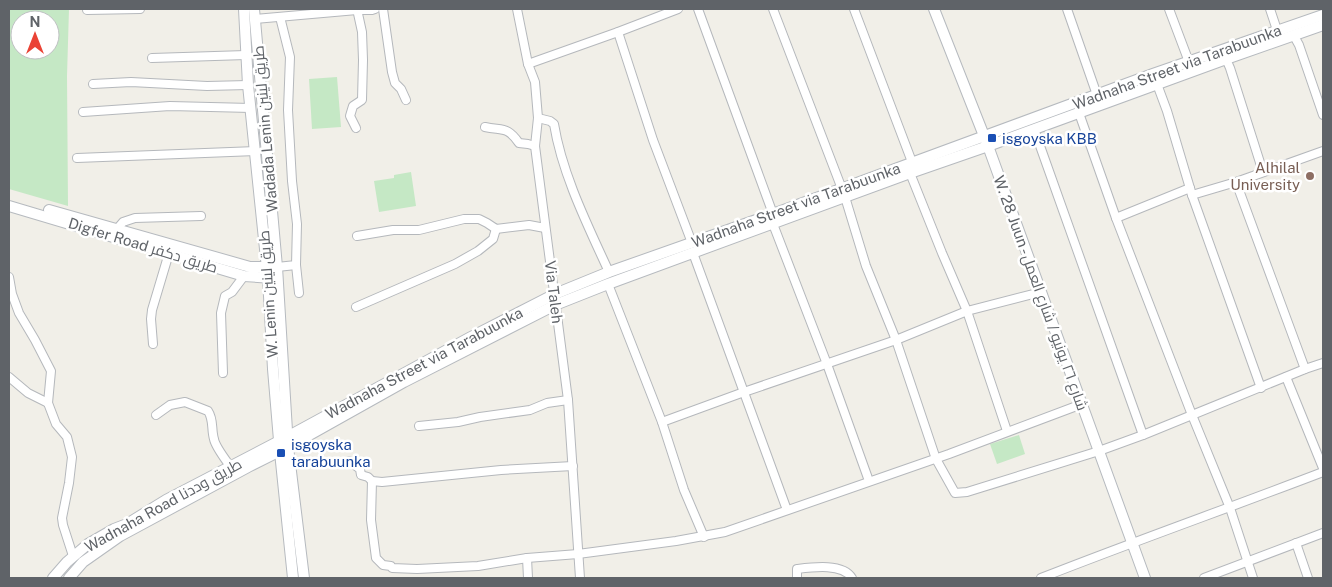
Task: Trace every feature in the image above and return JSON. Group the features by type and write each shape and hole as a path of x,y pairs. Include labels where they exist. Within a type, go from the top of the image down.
{"main road":[{"name":"W. Lenin طريق لينين","path":"244,9 248,85 272,273 273,368 284,444"},
{"name":"W. 28 Juun - شارع ٢٦ يونيو / شارع العمل","path":"934,9 986,141 1144,578"},
{"name":"Wadada Lenin طريق لينين","path":"255,14 272,273"},
{"name":"Wadnaha Street via Tarabuunka","path":"843,193 912,162 986,141 1097,95 1323,15"},
{"path":"304,578 297,558 284,444 347,409 404,382 555,300 608,284 693,248 843,193 910,173 986,141 1034,129 1323,25"},
{"name":"Digfer Road طريق دكفر","path":"9,199 272,273"},
{"name":"Digfer Road طريق دكفر","path":"9,206 244,276 272,273"},
{"name":"Wadnaha Street via Tarabuunka","path":"555,300 609,272 693,248"},
{"name":"Wadnaha Road طريق وددنا","path":"53,578 73,556 88,544 230,466 284,444"},
{"name":"Wadnaha Road طريق وددنا","path":"69,578 83,562 120,536 248,467 284,444"},
{"path":"293,578 297,558"}],"street":[{"path":"87,10 140,9"},
{"path":"255,14 280,17 357,9 375,9"},
{"path":"356,128 350,116 353,106 362,100 363,60 362,32 357,9"},
{"path":"383,9 392,72 395,83 401,89 406,100"},
{"name":"Via Taleh","path":"517,9 528,64 535,82 538,118 535,146 568,400 580,578"},
{"path":"528,64 678,9"},
{"path":"698,9 869,482"},
{"path":"773,9 843,193 866,266 896,340 936,459 955,493 963,493 1099,451 1323,363"},
{"path":"854,9 912,162"},
{"path":"1067,9 1097,95"},
{"path":"1169,9 1189,62"},
{"path":"1270,9 1278,30"},
{"path":"280,17 290,57 288,110 292,181 297,224 296,265 298,293"},
{"path":"618,32 653,140 787,510"},
{"path":"1294,36 1299,45 1323,115"},
{"path":"152,58 246,55"},
{"path":"1226,59 1263,172"},
{"path":"93,84 131,82 207,86 248,85"},
{"path":"1157,84 1191,192 1261,388"},
{"path":"83,112 170,106 251,108"},
{"path":"1079,112 1116,218 1230,508 1253,578"},
{"path":"538,118 554,124 556,137 574,194 609,272"},
{"path":"485,126 505,130 513,135 519,143 535,146"},
{"path":"1034,129 1143,435"},
{"path":"1116,218 1191,192 1236,182 1323,151"},
{"path":"77,158 256,152"},
{"path":"910,173 967,311 1007,431"},
{"path":"1236,182 1305,369"},
{"path":"117,230 123,222 136,218 201,216"},
{"path":"357,236 393,230 419,230 464,219 479,219 496,230 529,225 545,228"},
{"path":"356,307 455,264 478,251 493,239 496,230"},
{"path":"153,344 152,310 169,253"},
{"path":"272,273 296,265"},
{"path":"223,374 221,313 225,296 232,292 244,276"},
{"path":"9,277 19,313 51,371 48,403 56,424 67,437 72,457 62,518 73,556"},
{"path":"608,284 662,422 684,490 704,537"},
{"path":"662,422 896,340 967,311 1041,292"},
{"path":"9,377 28,393 48,403"},
{"path":"1041,578 1132,542 1230,508 1323,470 1286,377"},
{"path":"419,426 458,422 530,410 568,400"},
{"path":"156,415 170,405 185,402 208,412 211,415 214,439 230,466"},
{"path":"372,481 371,520 376,558 384,565 391,566 392,568 478,566 527,558 578,554 704,537 725,532 936,459 1082,404"},
{"path":"349,461 360,469 362,475 372,481 396,482 501,470 573,466"},
{"path":"1204,578 1323,532"},
{"path":"1296,542 1308,578"},
{"path":"527,558 528,578"},
{"path":"392,568 392,578"},
{"path":"797,578 797,569 824,568 839,568 849,573 852,578"}],"green space":[{"path":"9,9 69,9 67,76 68,206 9,189"},
{"path":"337,77 341,127 312,129 309,79"},
{"path":"411,172 416,206 379,212 374,181 394,178 394,175"},
{"path":"1019,435 1025,454 997,464 990,444"}],"place":[{"name":"isgoyska KBB","path":"992,138"},
{"name":"Alhilal University","path":"1310,176"},
{"name":"isgoyska tarabuunka","path":"281,453"}]}
